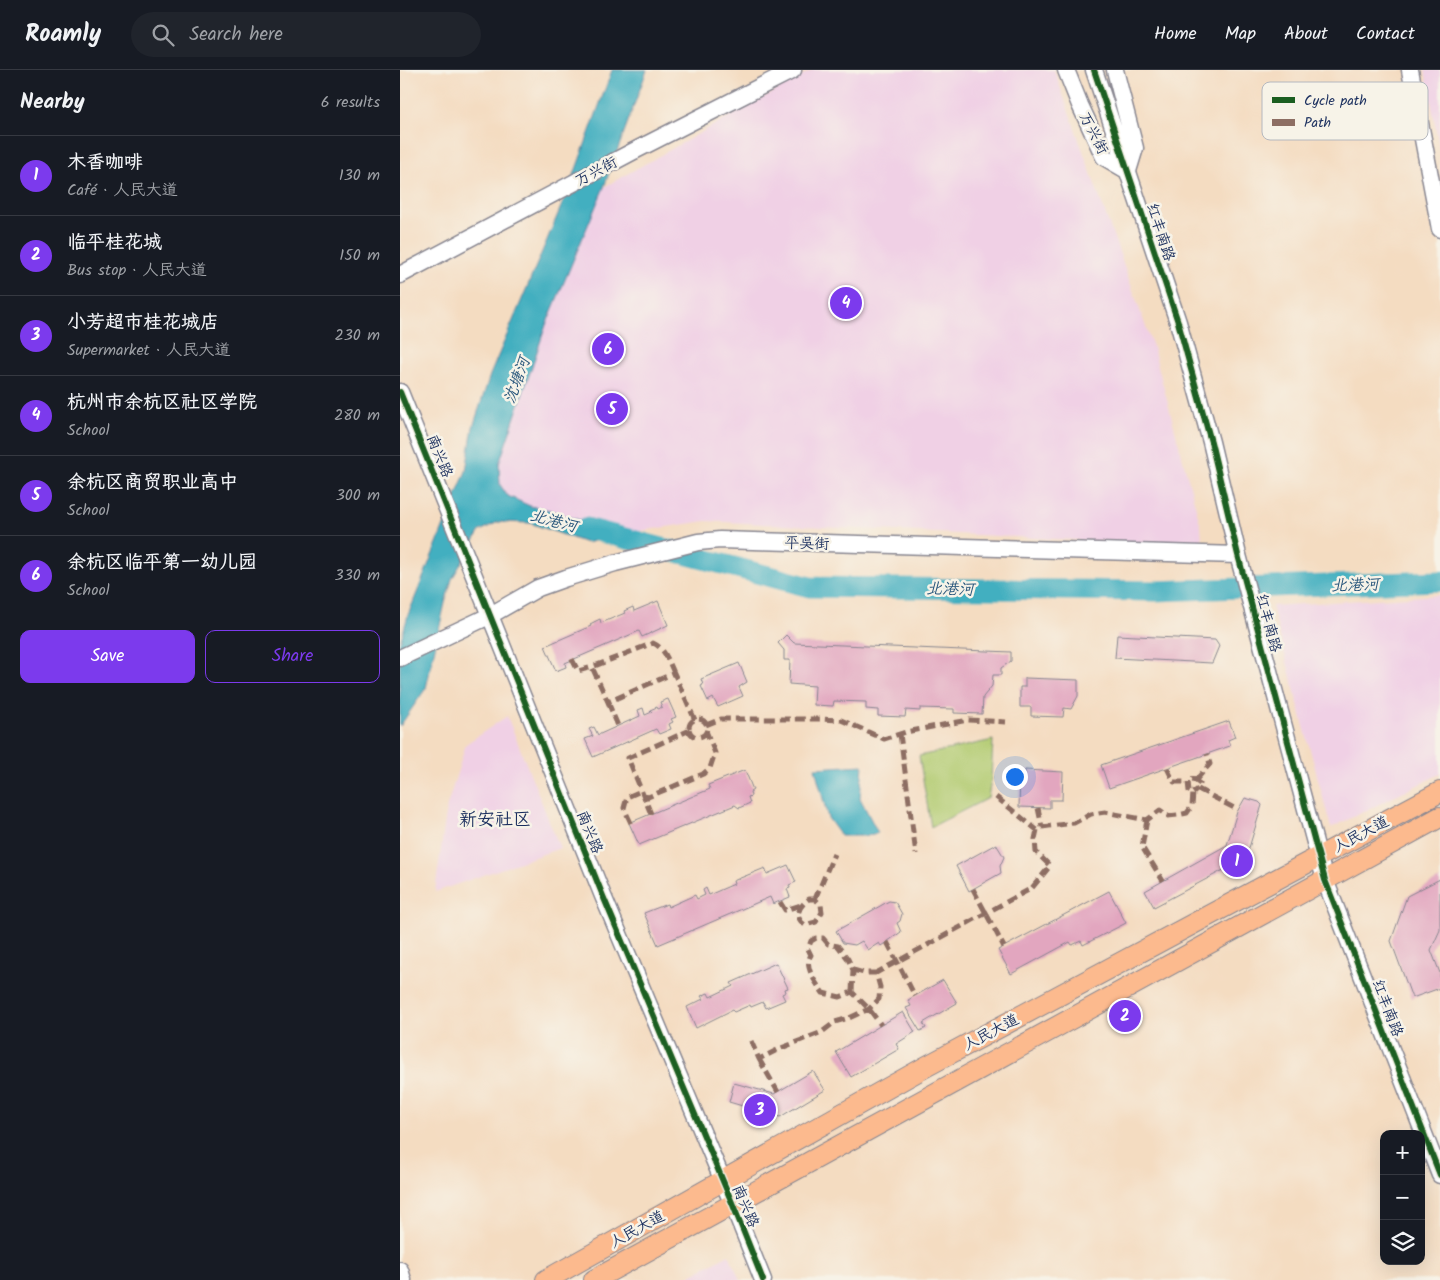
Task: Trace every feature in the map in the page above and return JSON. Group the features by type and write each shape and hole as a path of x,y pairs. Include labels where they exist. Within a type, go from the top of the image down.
{"main road":[{"name":"人民大道","path":"546,1280 935,1062 1440,792"},
{"name":"人民大道","path":"594,1280 1440,817"}],"street":[{"name":"万兴街","path":"400,275 632,152 793,70"},
{"name":"万兴街","path":"1066,70 1104,157 1128,171 1135,148 1115,70"},
{"name":"红丰南路","path":"1094,70 1180,331 1211,442 1238,556 1325,880 1440,1175"},
{"path":"1423,140 1440,229"},
{"name":"南兴路","path":"400,392 602,896 733,1204 763,1280"},
{"name":"平吴街","path":"400,658 489,616 538,588 624,560 698,542 720,540 1238,556"},
{"path":"400,1270 403,1280"}],"shaded area":[{"path":"812,70 1054,70 1152,344 1201,527 1202,541 1191,546 706,521 620,534 549,510 530,506 508,496 500,485 499,464 546,325 604,187"},
{"path":"1425,70 1440,70 1440,151 1428,82"},
{"path":"1440,595 1440,774 1331,828 1272,606"},
{"path":"507,716 560,848 435,892 447,806 466,744"},
{"path":"729,1254 740,1280 682,1280"}],"green space":[{"path":"993,740 988,798 931,827 919,756"}],"water":[{"name":"沈塘河","path":"612,70 647,70 604,187 546,325 499,464 500,485 508,496 530,506 549,510 620,534 586,543 530,523 498,522 480,531 452,579 426,688 400,726 400,643 408,615 466,471 473,427 490,375 571,183"},
{"path":"863,765 860,798 878,833 864,836 841,836 828,818 815,768"}],"building":[{"path":"658,601 668,625 642,637 639,631 565,663 566,667 556,671 545,646 591,626 590,624 600,619 601,623 625,613 624,611 633,607 634,611"},
{"path":"786,635 794,643 1011,652 1011,661 1001,668 1001,675 993,675 992,686 983,697 982,714 954,713 954,709 920,708 920,711 906,710 905,717 878,716 878,710 866,709 866,702 834,701 833,706 814,705 815,686 789,684 790,660 784,660 784,650 778,643"},
{"path":"1117,635 1215,640 1219,646 1212,663 1115,658"},
{"path":"739,663 747,682 739,687 743,696 718,707 713,698 708,701 701,686 703,685 701,679"},
{"path":"1025,678 1078,680 1078,696 1071,709 1064,708 1063,717 1031,716 1031,707 1020,707 1020,687 1025,687"},
{"path":"668,699 676,717 671,719 673,722 669,724 671,729 659,734 656,729 593,757 585,739 593,736 589,729 594,727 598,735 640,716 638,710 643,708 645,715 652,712 650,710 662,707 660,702"},
{"path":"1229,721 1235,737 1228,740 1230,746 1109,788 1101,765"},
{"path":"745,770 753,790 750,792 751,796 748,797 750,803 739,808 735,805 639,845 629,823 710,789 708,785"},
{"path":"1025,770 1063,772 1062,800 1050,800 1050,808 1019,807 1020,777 1025,777"},
{"path":"1245,798 1259,802 1262,805 1245,861 1234,868 1231,866 1154,907 1145,891 1227,845 1237,812"},
{"path":"996,844 1004,857 1000,866 1001,873 969,891 956,866"},
{"path":"788,865 796,882 789,885 790,888 787,889 790,897 773,904 770,897 658,945 644,913 667,904 668,907 695,895 697,899 705,895 703,890 706,888 709,895 734,884 733,881 765,868 767,874"},
{"path":"1440,879 1440,930 1431,950 1440,973 1440,988 1412,998 1391,941 1407,896"},
{"path":"1109,891 1126,923 1083,945 1081,941 1072,945 1070,942 1011,974 998,950"},
{"path":"889,901 895,902 902,914 900,921 897,923 901,932 881,946 879,943 868,950 862,941 855,945 843,943 836,931"},
{"path":"776,963 788,988 782,994 785,1000 766,1008 763,1002 734,1012 732,1010 696,1028 687,1007 703,999 701,996 708,993 710,997 733,986 731,983"},
{"path":"943,980 957,1003 923,1023 926,1028 920,1031 906,1008 911,1006 908,1000"},
{"path":"903,1012 915,1032 896,1044 899,1049 851,1077 836,1052"},
{"path":"813,1071 825,1090 780,1117 729,1102 734,1083 774,1094"}],"waterway":[{"name":"北港河","path":"586,528 810,587 1155,591 1440,581"}],"marked path":[{"path":"674,673 664,652 653,643 592,667 608,702 674,673 695,720"},
{"path":"572,659 578,671 592,667"},
{"path":"608,702 618,726"},
{"path":"698,719 704,722 707,728 704,734 698,737 692,734 689,728 692,722 698,719"},
{"path":"706,725 721,719 841,720 884,739 906,732 968,720 1006,722"},
{"path":"651,814 628,758 690,730"},
{"path":"643,795 648,797 703,774 710,768 715,753 706,731"},
{"path":"900,734 916,854"},
{"path":"1196,780 1210,764 1207,754"},
{"path":"1167,768 1174,782 1188,782"},
{"path":"751,1041 759,1059 822,1032 835,1022 869,1009 879,999 880,987 876,973 1032,888 1050,866 1036,852 1035,839 1037,830 1042,827 1074,823 1091,814 1105,812 1147,820 1160,810 1168,816 1187,813 1192,806 1193,793 1189,791 1188,782 1193,779 1200,784 1193,793"},
{"path":"1198,789 1238,810"},
{"path":"631,823 624,808 627,797 641,791"},
{"path":"996,797 1037,830"},
{"path":"1038,808 1042,827"},
{"path":"1147,820 1142,847 1163,881"},
{"path":"815,899 834,854"},
{"path":"973,889 1004,947"},
{"path":"809,899 815,899 821,905 822,912 816,922 805,925 801,922 798,915 802,905 809,899"},
{"path":"780,902 785,910 801,905"},
{"path":"852,992 853,970 848,959 838,946 828,944 823,938 816,938 811,941 808,949 811,955 809,969 823,993 840,997 852,992 869,1009 881,1025"},
{"path":"887,942 915,996"},
{"path":"853,970 864,973 876,973"},
{"path":"759,1059 778,1092"}],"cycle path":[{"path":"1094,70 1178,322 1325,880 1440,1175"},
{"path":"400,392 603,896 763,1280"}],"place":[{"name":"杭州市余杭区社区学院","path":"846,303"},
{"name":"余杭区临平第一幼儿园","path":"608,349"},
{"name":"余杭区商贸职业高中","path":"612,409"},
{"name":"木香咖啡","path":"1237,861"},
{"name":"临平桂花城","path":"1125,1016"},
{"name":"小芳超市桂花城店","path":"760,1110"}],"district":[{"name":"新安社区","path":"495,819"}]}
